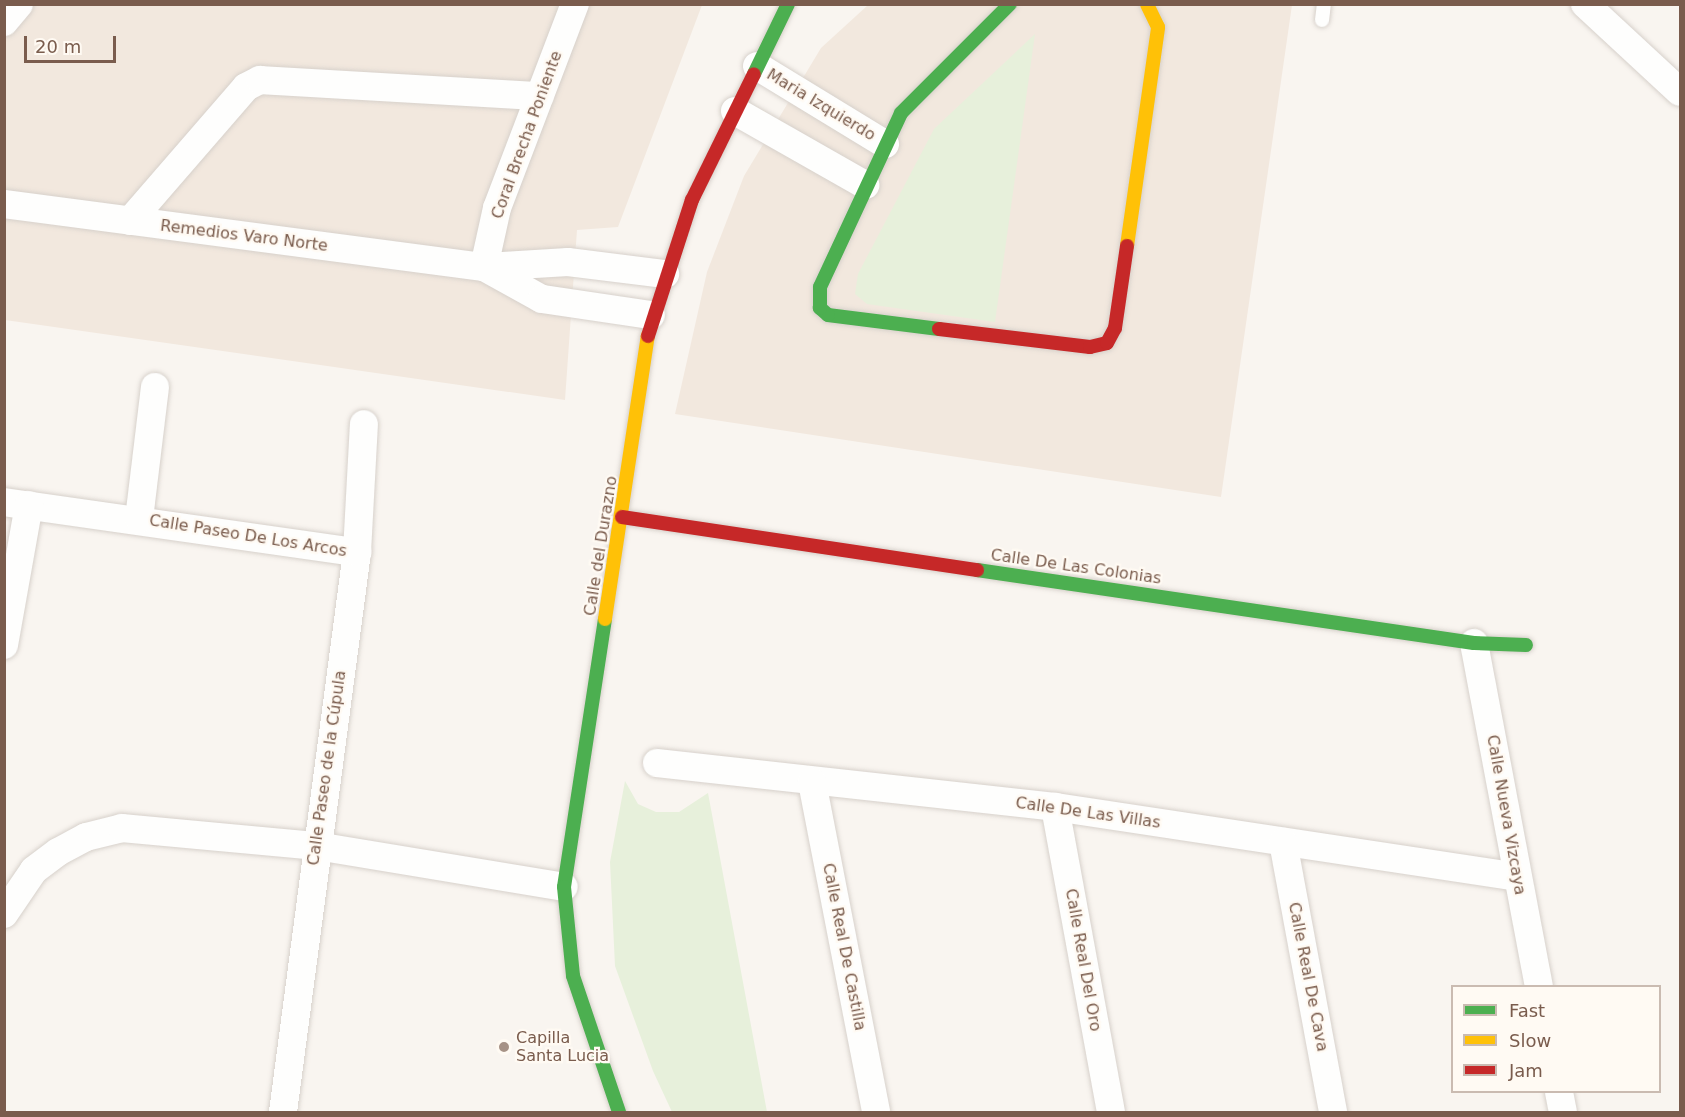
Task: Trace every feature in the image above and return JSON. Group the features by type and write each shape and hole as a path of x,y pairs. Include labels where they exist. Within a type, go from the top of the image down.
{"street":[{"path":"4,22 19,4"},
{"name":"Coral Brecha Poniente","path":"484,267 497,208 575,4"},
{"name":"Calle del Durazno","path":"619,1113 573,976 564,887 651,315 692,200 788,4"},
{"path":"1010,4 902,112 865,185 820,287 820,308 828,315 1090,348 1107,343 1115,328 1158,27 1147,4"},
{"path":"1585,4 1680,92"},
{"name":"Maria Izquierdo","path":"757,66 885,144"},
{"path":"130,221 246,87 260,80 540,96"},
{"path":"735,111 865,185"},
{"name":"Remedios Varo Norte","path":"4,204 484,267 568,262 665,273"},
{"name":"Remedios Varo Norte","path":"484,267 542,299 651,315"},
{"name":"Calle Paseo De Los Arcos","path":"139,519 155,387"},
{"name":"Calle Paseo de la Cúpula","path":"283,1113 316,846 357,552 364,424"},
{"path":"4,645 17,504"},
{"name":"Calle Paseo De Los Arcos","path":"17,504 139,519 357,552"},
{"name":"Calle De Las Colonias","path":"622,517 1474,643 1526,645"},
{"name":"Calle Nueva Vizcaya","path":"1474,643 1539,985"},
{"name":"Calle De Las Villas","path":"657,763 812,782 1055,807 1517,877"},
{"name":"Calle Real De Castilla","path":"812,782 876,1113"},
{"name":"Calle Real Del Oro","path":"1055,807 1111,1113"},
{"path":"4,914 34,870 58,852 86,837 122,828 316,846 564,887"},
{"name":"Calle Real De Cava","path":"1282,842 1333,1113"},
{"path":"1559,1093 1563,1113"}],"lane":[{"path":"1322,20 1324,4"}],"shaded area":[{"path":"5,5 702,5 618,227 577,230 565,400 5,320"},
{"path":"868,5 1292,5 1221,497 675,414 707,272 744,176 821,48"}],"green space":[{"path":"1035,34 995,322 867,304 855,294 858,274 934,129"},
{"path":"625,781 638,804 656,812 679,812 708,793 767,1112 672,1112 653,1071 615,966 610,862"}],"traffic: fast":[{"path":"754,74 788,4"},
{"path":"939,329 828,315 820,308 820,287 901,113 1010,4"},
{"path":"977,570 1474,643 1526,645"},
{"path":"605,619 564,887 573,976 619,1112"}],"traffic: slow":[{"path":"1127,246 1158,27 1147,4"},
{"path":"605,619 648,336"}],"traffic: jam":[{"path":"648,336 692,200 754,74"},
{"path":"939,329 1090,347 1107,343 1115,328 1127,246"},
{"path":"622,517 977,570"}],"place":[{"name":"Capilla Santa Lucia","path":"504,1047"}]}
